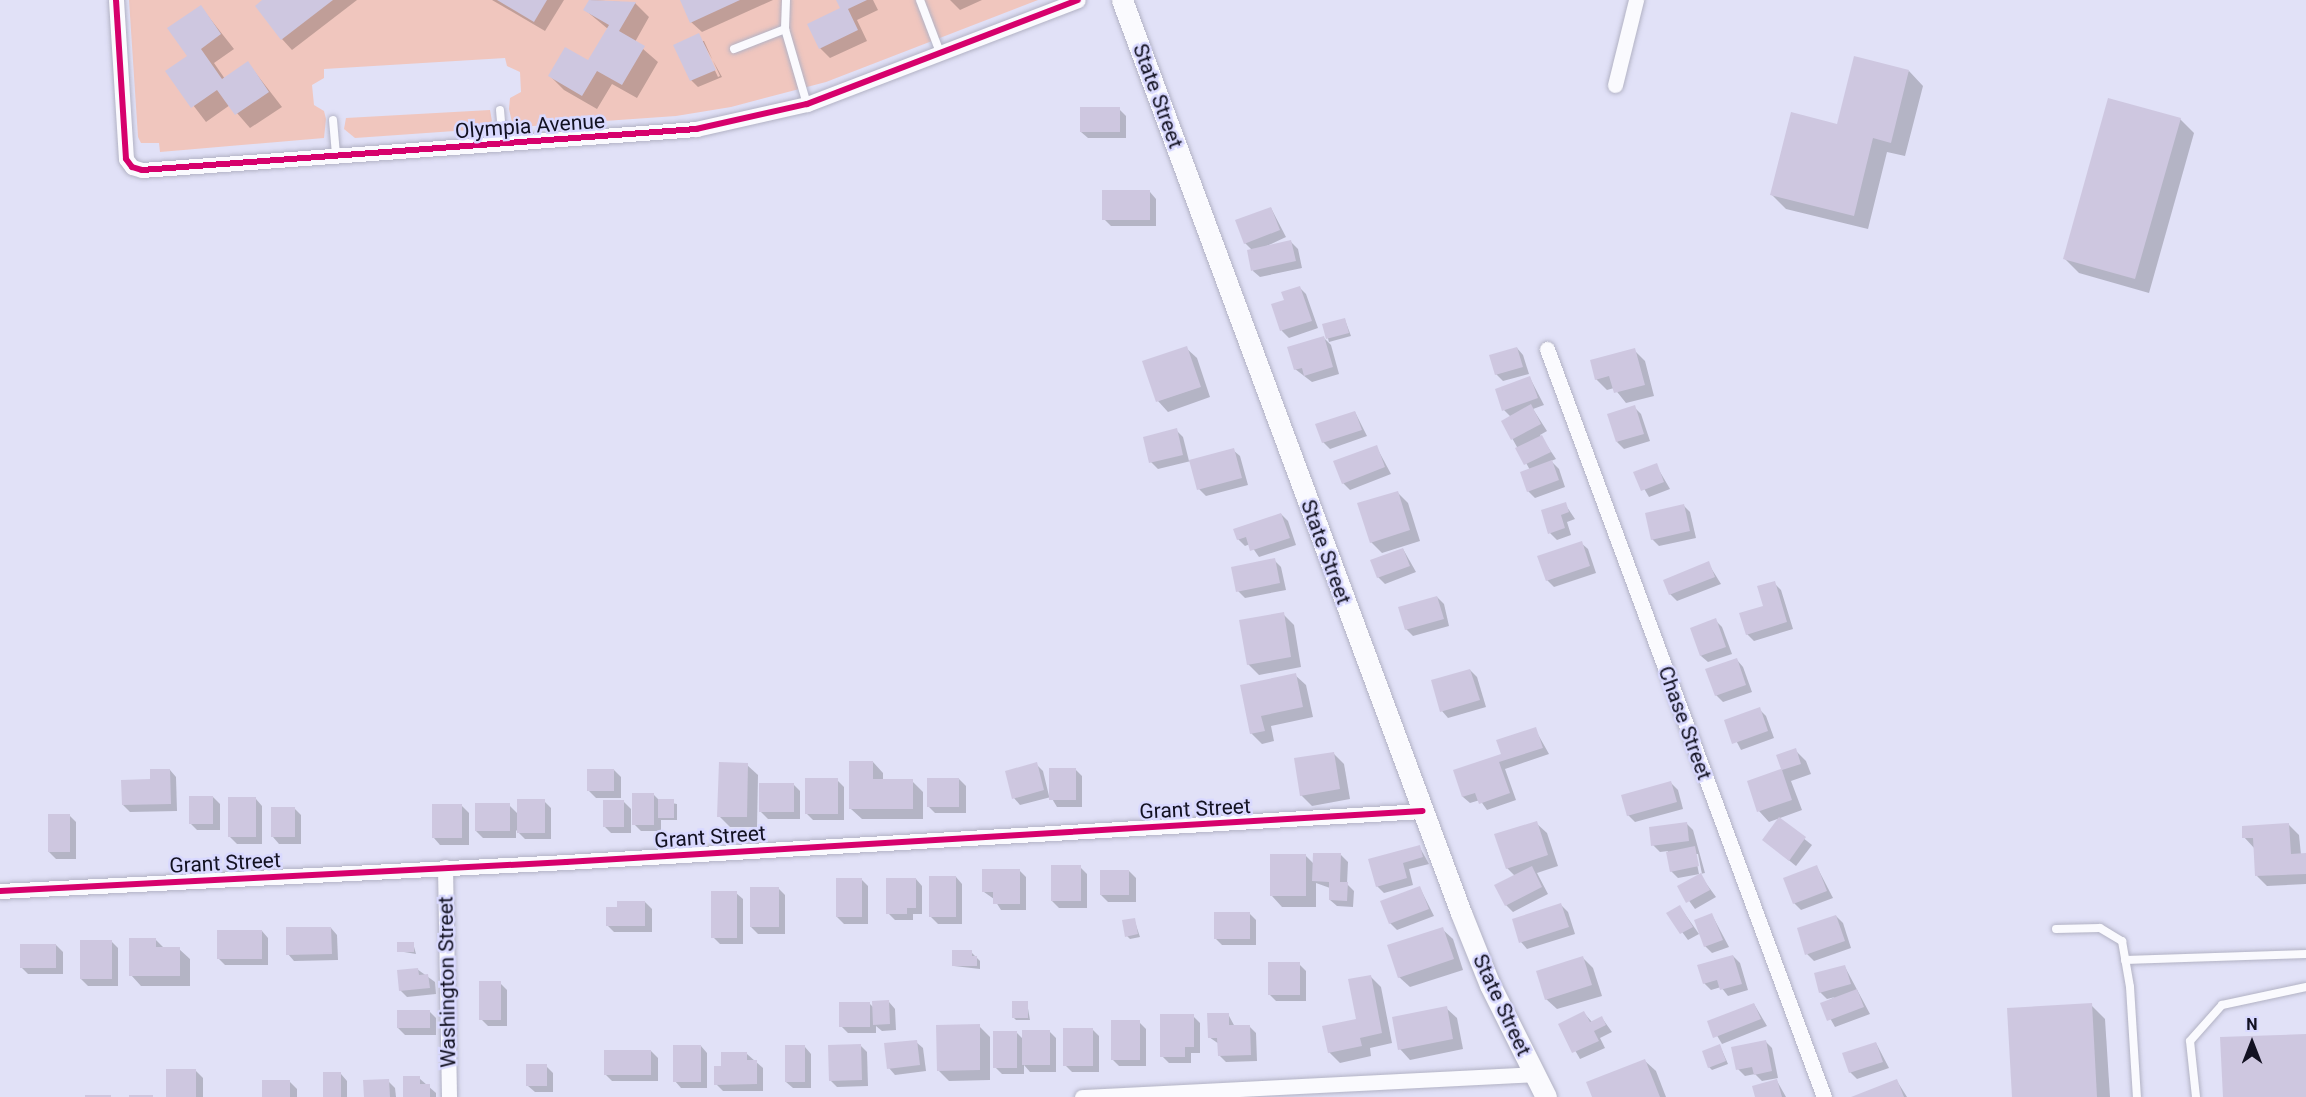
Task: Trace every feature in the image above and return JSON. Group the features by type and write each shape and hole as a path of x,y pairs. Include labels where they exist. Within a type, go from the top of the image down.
{"main road":[{"name":"State Street","path":"1122,0 1422,811 1490,985 1546,1097"}],"street":[{"name":"Olympia Avenue","path":"116,0 126,159 132,167 503,144 696,129 807,104 941,55 1078,0"},
{"path":"1615,85 1636,0"},
{"name":"Chase Street","path":"1547,349 1824,1097"},
{"name":"Grant Street","path":"0,891 1422,811"},
{"name":"Washington Street","path":"445,867 449,1097"},
{"path":"1082,1097 1535,1074"}],"lane":[{"path":"786,0 785,29 807,104"},
{"path":"920,0 941,55"},
{"path":"734,49 785,29"},
{"path":"500,110 503,144"},
{"path":"333,120 336,155"},
{"path":"2056,929 2100,928 2122,940 2137,1097"},
{"path":"2125,960 2306,954"},
{"path":"2196,1097 2190,1041 2222,1005 2306,987"}],"shaded area":[{"path":"129,0 1038,0 826,82 731,107 676,116 519,127 512,122 509,109 510,98 521,92 520,72 507,66 505,58 324,69 324,78 312,85 314,105 324,111 326,119 324,138 160,152 159,143 141,143 138,137"},
{"path":"490,110 492,121 483,129 355,138 344,129 346,118"}],"building":[{"path":"262,0 333,0 281,40 255,6"},
{"path":"497,0 547,0 534,22"},
{"path":"589,0 636,2 619,31 645,46 622,85 597,71 582,96 548,76 565,47 588,60 609,25 583,10"},
{"path":"680,0 740,0 690,23"},
{"path":"836,0 867,0 848,9 858,30 819,49 807,24 840,8"},
{"path":"201,5 221,34 201,49 222,79 248,61 269,92 235,115 217,90 191,108 165,71 187,56 167,28"},
{"path":"699,33 716,70 690,81 673,45"},
{"path":"1854,56 1909,70 1891,143 1873,138 1854,216 1770,195 1791,112 1837,124"},
{"path":"2108,98 2181,118 2135,279 2063,259"},
{"path":"1080,107 1120,107 1120,132 1080,132"},
{"path":"1102,190 1150,190 1150,220 1102,220"},
{"path":"1271,207 1280,230 1244,244 1235,220"},
{"path":"1291,240 1296,261 1251,271 1247,250"},
{"path":"1300,286 1312,321 1280,331 1271,304 1284,300 1281,292"},
{"path":"1345,318 1349,333 1326,339 1322,324"},
{"path":"1324,336 1333,367 1304,376 1302,368 1294,370 1287,347"},
{"path":"1187,346 1201,387 1156,402 1142,361"},
{"path":"1517,347 1523,367 1495,375 1489,355"},
{"path":"1635,348 1645,385 1614,393 1609,376 1595,380 1590,360"},
{"path":"1530,376 1538,398 1502,411 1495,389"},
{"path":"1531,404 1541,424 1511,440 1501,421"},
{"path":"1635,405 1644,434 1616,442 1607,414"},
{"path":"1355,411 1362,430 1322,443 1315,424"},
{"path":"1177,428 1183,455 1149,463 1143,437"},
{"path":"1542,435 1551,452 1524,465 1515,448"},
{"path":"1377,445 1385,467 1342,484 1333,461"},
{"path":"1234,448 1242,478 1197,490 1189,460"},
{"path":"1552,460 1559,480 1527,492 1520,472"},
{"path":"1657,463 1664,482 1641,491 1633,472"},
{"path":"1398,491 1410,530 1370,543 1357,503"},
{"path":"1566,502 1569,512 1561,515 1565,528 1548,534 1541,510"},
{"path":"1684,504 1690,531 1651,540 1645,513"},
{"path":"1281,513 1290,538 1250,551 1246,537 1237,540 1233,529"},
{"path":"1582,541 1590,566 1546,581 1537,556"},
{"path":"1403,548 1410,566 1377,578 1370,560"},
{"path":"1275,558 1280,583 1236,592 1231,567"},
{"path":"1709,561 1715,577 1669,595 1663,580"},
{"path":"1775,581 1787,622 1746,635 1739,613 1763,606 1757,586"},
{"path":"1437,596 1444,619 1405,630 1398,607"},
{"path":"1284,612 1291,657 1247,665 1239,620"},
{"path":"1716,618 1726,647 1700,656 1690,628"},
{"path":"1737,658 1746,685 1715,696 1705,669"},
{"path":"1470,669 1480,700 1440,712 1431,680"},
{"path":"1296,673 1303,707 1261,716 1265,731 1250,734 1240,685"},
{"path":"1760,707 1768,731 1732,744 1724,720"},
{"path":"1536,727 1543,748 1499,762 1510,793 1479,804 1475,793 1462,797 1453,770 1501,754 1496,740"},
{"path":"1796,748 1801,764 1782,770 1792,800 1757,812 1747,781 1781,769 1776,755"},
{"path":"1334,752 1340,789 1300,796 1294,758"},
{"path":"849,761 873,761 873,779 913,779 913,809 849,809"},
{"path":"719,762 748,763 747,817 717,817"},
{"path":"1037,762 1044,790 1012,799 1005,771"},
{"path":"1049,768 1076,768 1076,800 1049,800"},
{"path":"150,769 170,769 171,804 122,805 121,780 150,779"},
{"path":"587,769 614,769 614,791 587,791"},
{"path":"805,778 838,778 838,814 805,814"},
{"path":"927,778 959,778 959,807 927,807"},
{"path":"1671,781 1677,802 1627,816 1621,795"},
{"path":"759,783 794,783 794,812 759,812"},
{"path":"632,793 654,793 654,825 632,825"},
{"path":"189,796 213,796 213,824 189,824"},
{"path":"228,797 256,797 256,837 228,837"},
{"path":"517,799 545,799 545,833 517,833"},
{"path":"658,799 674,799 674,818 658,818"},
{"path":"603,800 624,800 624,827 603,827"},
{"path":"475,803 510,803 510,831 475,831"},
{"path":"432,804 462,804 462,838 432,838"},
{"path":"271,807 295,807 295,837 271,837"},
{"path":"48,814 70,814 70,852 48,852"},
{"path":"1779,817 1806,837 1789,861 1762,840"},
{"path":"1537,821 1548,855 1506,869 1494,834"},
{"path":"1687,822 1689,841 1651,846 1649,827"},
{"path":"2289,823 2291,854 2306,853 2306,874 2255,876 2253,838 2242,838 2242,826"},
{"path":"1420,845 1423,857 1403,863 1407,878 1376,887 1368,859"},
{"path":"1695,846 1699,866 1670,872 1666,852"},
{"path":"1313,853 1341,853 1340,882 1348,882 1347,901 1329,900 1329,882 1312,881"},
{"path":"1270,854 1306,854 1306,896 1270,896"},
{"path":"1051,865 1081,865 1081,901 1051,901"},
{"path":"1817,865 1827,891 1793,904 1783,878"},
{"path":"1532,866 1542,887 1505,906 1494,885"},
{"path":"982,869 1020,869 1020,904 993,904 993,892 982,892"},
{"path":"1100,870 1129,870 1129,895 1100,895"},
{"path":"1701,873 1710,890 1686,903 1677,886"},
{"path":"929,876 956,876 956,917 929,917"},
{"path":"836,878 862,878 862,917 836,917"},
{"path":"886,878 916,878 916,908 907,908 907,914 886,914"},
{"path":"1420,886 1429,909 1389,924 1380,901"},
{"path":"750,887 779,887 779,927 750,927"},
{"path":"711,891 737,891 737,938 711,938"},
{"path":"617,901 645,901 645,926 606,926 606,907 617,907"},
{"path":"1561,903 1569,927 1519,943 1512,919"},
{"path":"1680,905 1693,927 1680,934 1666,913"},
{"path":"1214,912 1250,912 1250,939 1214,939"},
{"path":"1712,913 1723,940 1704,947 1694,920"},
{"path":"1836,915 1845,941 1805,955 1797,928"},
{"path":"1135,918 1138,934 1125,937 1122,920"},
{"path":"286,927 331,927 332,954 286,955"},
{"path":"1443,927 1454,959 1398,978 1387,945"},
{"path":"217,930 262,930 262,959 217,959"},
{"path":"129,938 156,938 156,947 180,947 180,976 129,976"},
{"path":"80,940 112,940 112,979 80,979"},
{"path":"397,942 414,942 414,952 397,952"},
{"path":"20,944 56,944 56,968 20,968"},
{"path":"952,950 972,950 972,956 977,956 977,966 952,966"},
{"path":"1733,955 1742,984 1720,990 1717,980 1703,984 1697,965"},
{"path":"1583,956 1592,985 1545,1000 1536,971"},
{"path":"1268,962 1300,962 1300,995 1268,995"},
{"path":"1845,965 1851,984 1819,993 1814,973"},
{"path":"418,968 419,975 428,974 430,988 399,991 397,970"},
{"path":"1371,975 1382,1033 1360,1038 1362,1046 1328,1053 1322,1026 1356,1019 1348,979"},
{"path":"479,981 501,981 501,1020 479,1020"},
{"path":"1857,989 1864,1007 1827,1021 1820,1003"},
{"path":"889,1000 890,1024 873,1025 872,1001"},
{"path":"1012,1001 1028,1001 1028,1018 1012,1018"},
{"path":"839,1002 870,1002 870,1027 839,1027"},
{"path":"1754,1003 1761,1019 1713,1038 1707,1021"},
{"path":"2092,1003 2097,1097 2012,1097 2007,1008"},
{"path":"1447,1006 1453,1039 1398,1050 1392,1017"},
{"path":"397,1010 430,1010 430,1028 397,1028"},
{"path":"1584,1011 1590,1022 1602,1016 1606,1025 1594,1031 1599,1041 1572,1053 1558,1024"},
{"path":"1207,1013 1229,1013 1229,1025 1250,1025 1251,1055 1218,1056 1217,1038 1208,1038"},
{"path":"1160,1014 1194,1014 1194,1047 1185,1047 1185,1057 1160,1057"},
{"path":"1111,1020 1140,1020 1140,1060 1111,1060"},
{"path":"980,1024 980,1070 937,1071 936,1025"},
{"path":"1063,1028 1093,1028 1093,1066 1063,1066"},
{"path":"1022,1030 1050,1030 1050,1065 1022,1065"},
{"path":"993,1031 1017,1031 1017,1068 993,1068"},
{"path":"2306,1034 2306,1097 2223,1097 2220,1037"},
{"path":"917,1040 920,1065 887,1069 884,1043"},
{"path":"1766,1040 1772,1071 1754,1075 1752,1067 1736,1070 1731,1047"},
{"path":"1876,1042 1883,1062 1849,1073 1842,1053"},
{"path":"861,1044 862,1080 829,1081 828,1045"},
{"path":"1720,1044 1726,1061 1708,1068 1702,1051"},
{"path":"673,1045 701,1045 701,1082 673,1082"},
{"path":"785,1045 805,1045 805,1082 785,1082"},
{"path":"604,1050 651,1050 651,1075 604,1075"},
{"path":"721,1052 747,1052 747,1060 757,1060 757,1084 714,1085 714,1066 721,1066"},
{"path":"1645,1059 1660,1097 1592,1097 1586,1082"},
{"path":"526,1064 547,1064 547,1086 526,1086"},
{"path":"166,1069 196,1069 196,1097 166,1097"},
{"path":"323,1072 341,1072 341,1097 323,1097"},
{"path":"403,1076 420,1076 420,1084 430,1084 430,1097 403,1097"},
{"path":"389,1079 390,1097 364,1097 363,1080"},
{"path":"1777,1079 1782,1097 1755,1097 1752,1086"},
{"path":"1897,1079 1904,1097 1851,1097"},
{"path":"262,1080 290,1080 290,1097 262,1097"},
{"path":"85,1095 111,1095 111,1097 85,1097"},
{"path":"129,1095 153,1095 153,1097 129,1097"}],"cycle path":[{"path":"116,0 126,159 132,167 142,170 696,129 807,104 1078,0"},
{"path":"0,891 566,862 1422,811"}]}
